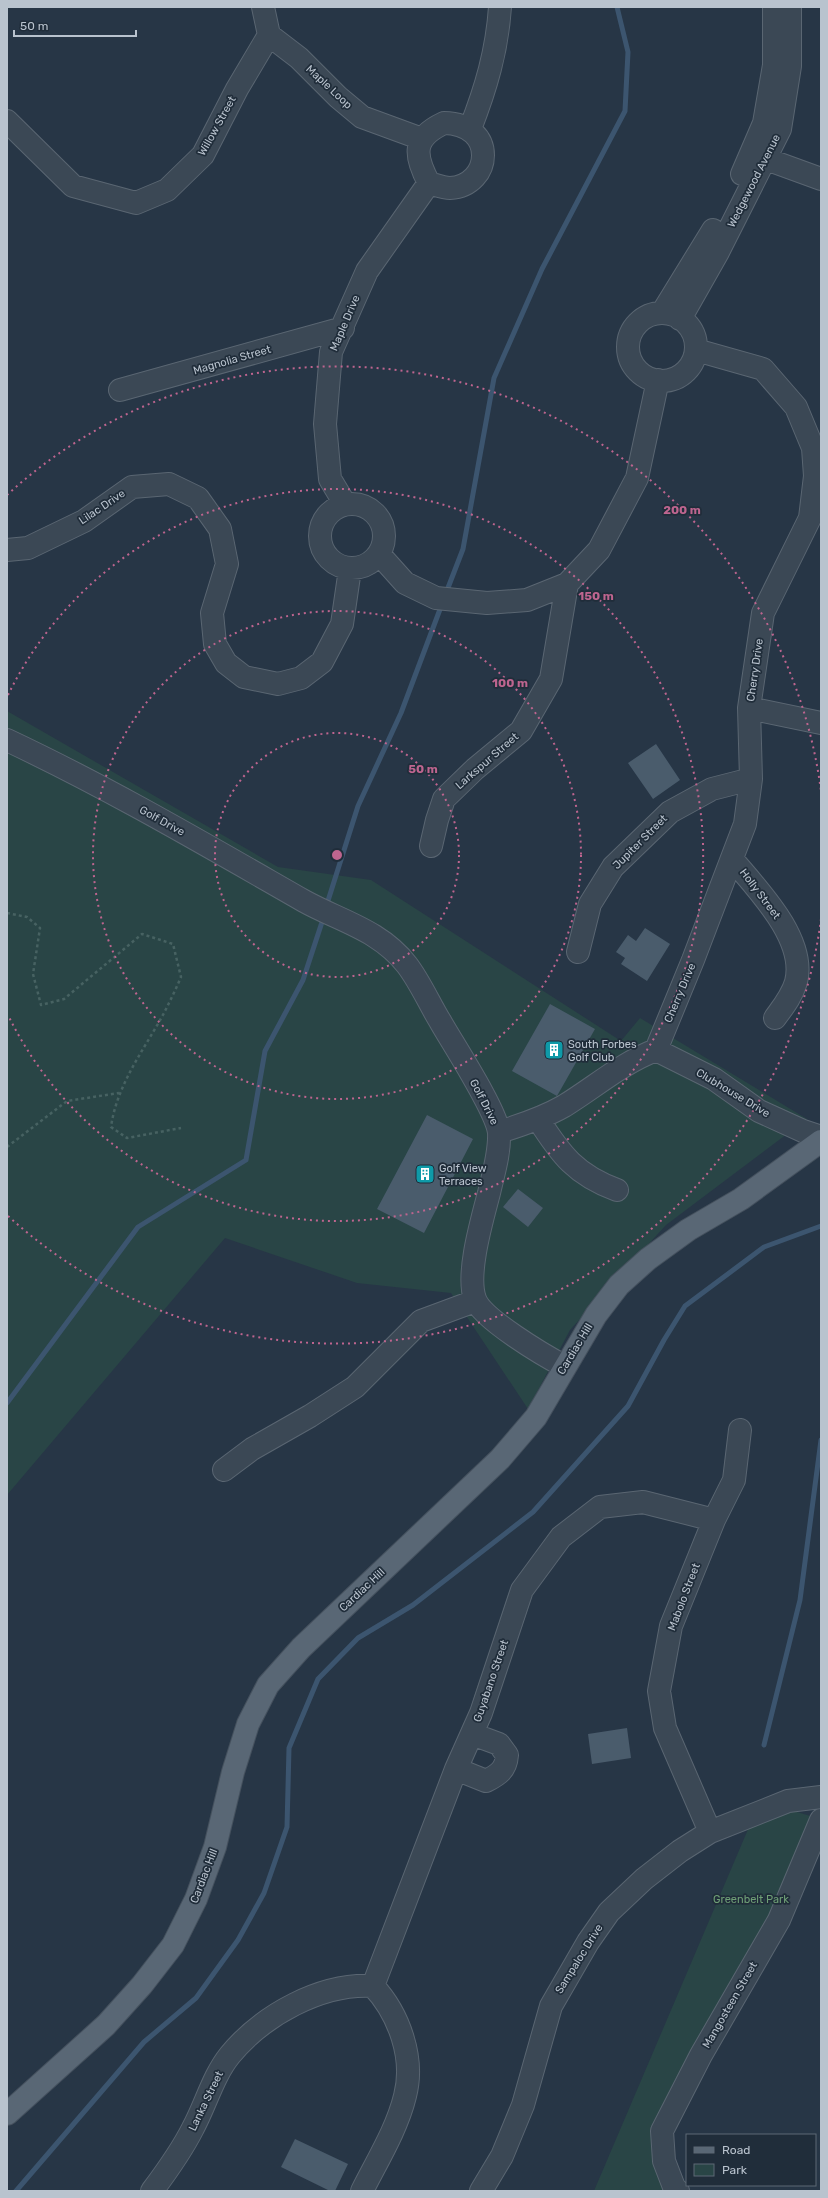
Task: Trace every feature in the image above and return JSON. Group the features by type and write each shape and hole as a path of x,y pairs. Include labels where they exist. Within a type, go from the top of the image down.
{"main road":[{"name":"Cardiac Hill","path":"7,2114 106,2025 142,1985 173,1945 196,1899 216,1847 235,1765 248,1724 268,1685 301,1648 500,1459 536,1417 564,1366 596,1315 619,1286 648,1259 688,1230 741,1199 821,1141"}],"street":[{"path":"263,7 269,35"},
{"path":"470,129 486,88 498,38 500,7"},
{"name":"Wedgewood Avenue","path":"671,316 718,252 758,158 774,65 774,7"},
{"name":"Wedgewood Avenue","path":"758,158 780,129 789,74 790,7"},
{"name":"Willow Street","path":"7,121 74,186 136,203 167,190 203,156 237,89 269,35"},
{"name":"Maple Loop","path":"269,35 299,58 338,98 362,117 422,139"},
{"path":"444,123 458,123 470,129 479,140 483,150 482,162 478,172 470,181 460,186 449,188 429,183 419,165 418,152 422,139 432,129 444,123"},
{"path":"758,158 821,179"},
{"name":"Maple Drive","path":"345,504 330,479 325,424 331,352 343,328 367,271 429,183"},
{"path":"671,316 691,328 695,338 696,350 693,362 686,371 677,378 666,382 649,379 636,370 631,362 628,343 636,326 645,318 671,316"},
{"name":"Magnolia Street","path":"120,390 343,328"},
{"name":"Cherry Drive","path":"656,1050 745,824 751,779 749,708 763,613 816,520 813,448 796,407 763,369 696,350"},
{"path":"379,554 405,583 436,598 487,603 527,600 567,584 599,550 637,478 658,380"},
{"name":"Lilac Drive","path":"7,550 28,548 84,521 132,487 169,484 198,498 220,529 227,564 212,613 215,644 226,664 244,677 278,684 301,678 322,662 342,624 350,569"},
{"path":"345,504 359,505 372,510 380,521 384,532 384,543 379,554 371,562 361,568 350,569 337,566 326,558 320,546 319,533 323,520 333,510 345,504"},
{"name":"Larkspur Street","path":"431,846 444,799 475,769 521,731 551,680 567,584"},
{"path":"749,708 821,723"},
{"name":"Golf Drive","path":"7,740 149,813 315,907 363,928 384,941 407,965 488,1105 499,1132 496,1165 480,1228 472,1268 475,1301"},
{"name":"Jupiter Street","path":"578,952 590,904 613,867 670,812 712,789 751,779"},
{"name":"Holly Street","path":"732,859 768,902 786,930 796,955 796,981 791,997 774,1018"},
{"path":"499,1132 538,1119 564,1105 640,1056 656,1050"},
{"name":"Clubhouse Drive","path":"656,1050 714,1079 759,1111 821,1137"},
{"path":"538,1119 556,1148 576,1169 599,1183 617,1190"},
{"path":"224,1470 252,1449 310,1416 355,1387 421,1322 475,1301 493,1320 534,1349 564,1366"},
{"name":"Mabolo Street","path":"710,1832 665,1728 659,1691 671,1626 714,1520 734,1480 740,1430"},
{"name":"Guyabano Street","path":"373,1986 456,1769 472,1734 522,1590 561,1537 600,1507 643,1502 714,1520"},
{"path":"456,1769 486,1781 499,1775 507,1764 507,1755 499,1744 472,1734"},
{"name":"Sampaloc Drive","path":"481,2191 502,2156 523,2105 551,2006 588,1942 610,1912 644,1879 680,1851 710,1832 788,1801 821,1797"},
{"name":"Mangosteen Street","path":"678,2191 674,2187 664,2161 662,2132 701,2055 779,1920 821,1820"},
{"name":"Lanka Street","path":"152,2191 174,2161 194,2127 213,2082 230,2055 249,2036 274,2017 318,1995 358,1985 373,1986"},
{"path":"362,2191 406,2096 408,2070 404,2043 396,2017 384,1998 373,1986"}],"path":[{"path":"7,913 27,916 40,928 33,974 41,1005 64,999 142,934 173,944 181,977 120,1093 114,1106 111,1127 127,1138 181,1128"},
{"path":"7,1147 67,1102 120,1093"}],"green space":[{"name":"South Forbes Golf Club","path":"7,711 278,867 371,880 621,1041 640,1018 807,1119 666,1225 570,1330 528,1409 451,1293 357,1283 225,1238 7,1495"},
{"name":"Greenbelt Park","path":"787,1809 817,1818 776,1919 659,2133 675,2191 594,2191 752,1820"}],"building":[{"path":"656,744 680,780 653,799 628,763"},
{"path":"645,928 670,944 647,981 621,964 625,958 616,952 628,935 636,941"},
{"name":"South Forbes Golf Club","path":"550,1004 595,1029 557,1096 512,1071"},
{"name":"Golf View Terraces","path":"427,1115 473,1139 424,1233 377,1209"},
{"path":"518,1189 543,1208 528,1227 503,1207"},
{"path":"627,1728 631,1758 592,1764 588,1734"},
{"path":"295,2139 348,2164 335,2191 330,2191 281,2167"}],"waterway":[{"path":"446,593 463,549 494,378 542,269 625,111 628,52 617,7"},
{"path":"326,907 358,806 401,713 442,604"},
{"path":"7,1403 138,1227 246,1160 265,1051 303,980 324,916"},
{"path":"16,2191 144,2042 196,1998 238,1940 264,1893 287,1827 289,1748 318,1679 358,1638 413,1605 533,1512 628,1406 664,1340 685,1306 764,1247 821,1226"},
{"path":"764,1745 800,1600 821,1440"}],"place":[{"name":"South Forbes Golf Club","path":"554,1050"},
{"name":"Golf View Terraces","path":"425,1174"}]}
